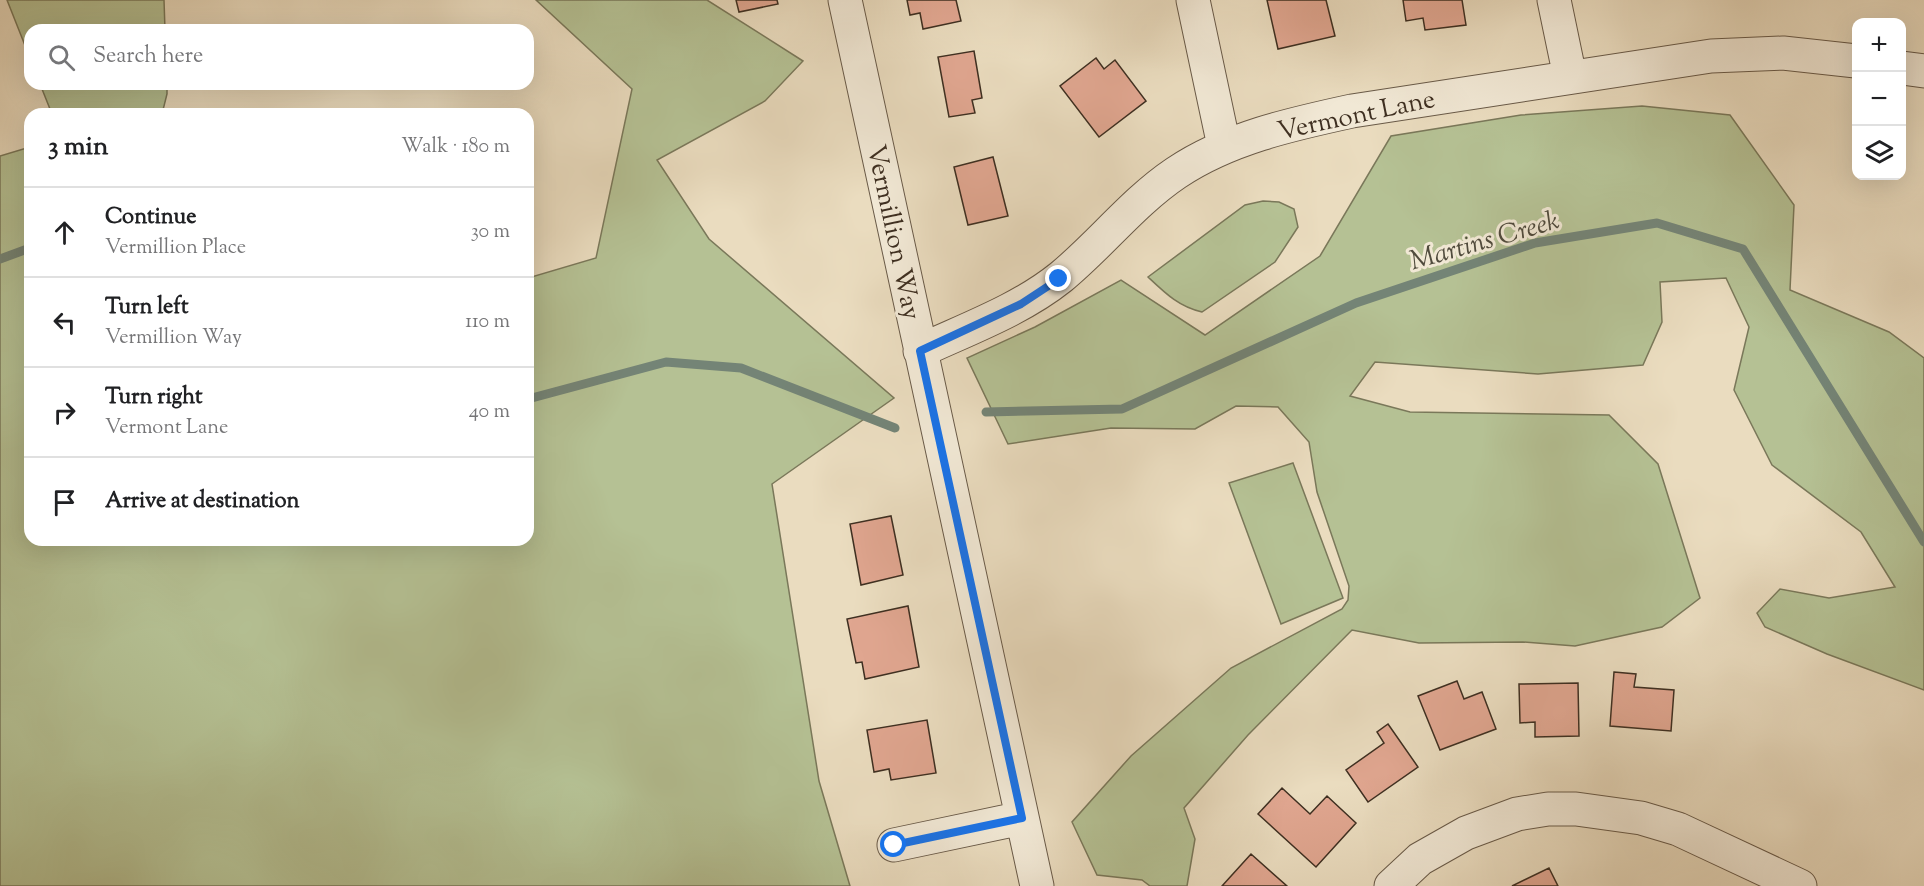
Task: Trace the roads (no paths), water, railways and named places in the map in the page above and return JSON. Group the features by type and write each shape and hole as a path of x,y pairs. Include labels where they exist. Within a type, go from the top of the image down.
{"street":[{"name":"Vermillion Way","path":"845,0 1036,886"},
{"path":"1193,0 1224,146"},
{"path":"1554,0 1570,77"},
{"name":"Vermont Lane","path":"920,351 1021,304 1059,279 1149,194 1177,172 1224,146 1297,123 1352,111 1711,56 1783,53 1852,60"},
{"path":"1906,69 1924,71"},
{"path":"1391,886 1419,859 1466,833 1517,814 1548,809 1576,809 1641,818 1678,829 1800,886"},
{"path":"894,845 1022,818"}],"waterway":[{"name":"Martins Creek","path":"986,412 1122,409 1356,303 1535,243 1657,223 1743,249 1924,542"},
{"name":"Martins Creek","path":"0,259 24,250"},
{"name":"Martins Creek","path":"534,397 666,362 741,368 895,428"}]}
